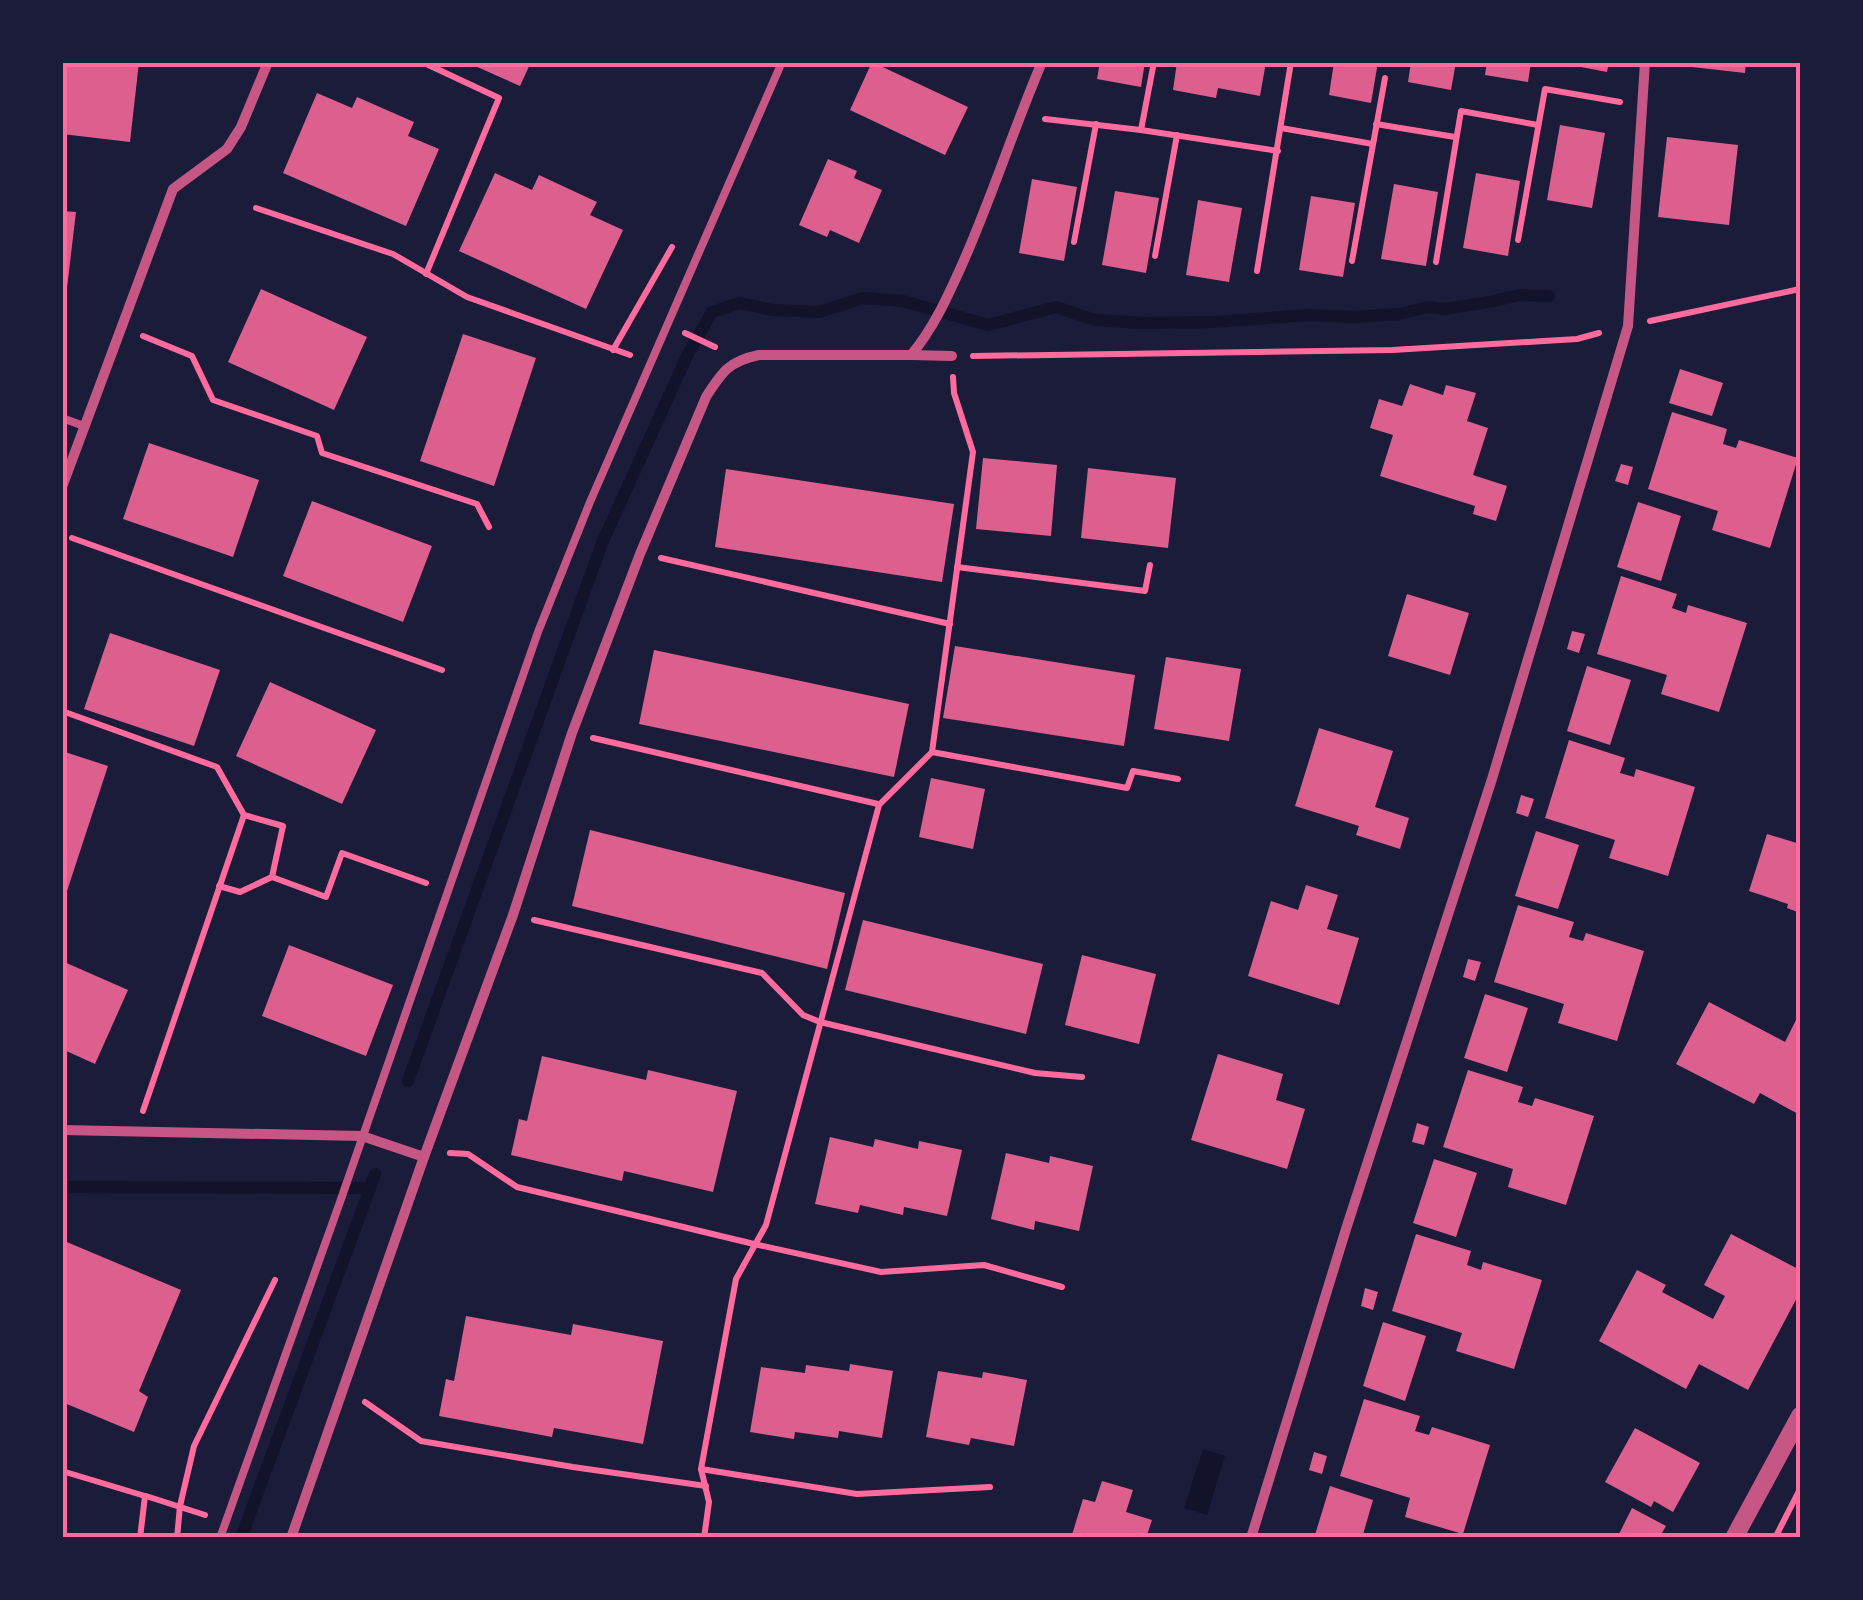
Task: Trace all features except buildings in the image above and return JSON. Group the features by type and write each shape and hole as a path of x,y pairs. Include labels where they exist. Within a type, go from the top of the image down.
{"street":[{"path":"62,487 174,189 227,149 241,127 268,62"},
{"path":"911,355 944,302 976,233 1042,62"},
{"path":"1250,1538 1492,779 1628,326 1645,62"},
{"path":"291,1538 513,915 572,733 640,554 706,397 720,375 738,359 759,355 952,356"},
{"path":"62,1130 362,1136 424,1157"},
{"path":"1734,1538 1800,1416"}],"lane":[{"path":"220,1538 544,616 782,62"},
{"path":"62,418 84,426"}],"path":[{"path":"422,62 498,98 426,274"},
{"path":"1141,130 1154,62"},
{"path":"1257,271 1292,62"},
{"path":"1352,261 1385,78"},
{"path":"1518,240 1545,89 1642,106"},
{"path":"1436,262 1460,111 1538,125"},
{"path":"1048,119 1278,151"},
{"path":"1074,242 1096,124"},
{"path":"1376,124 1455,137"},
{"path":"1281,128 1373,144"},
{"path":"1155,256 1176,135"},
{"path":"256,208 393,254 467,298 623,353"},
{"path":"613,350 678,236 701,244"},
{"path":"704,1538 709,1502 702,1469 736,1279 766,1225 878,804 932,752 973,452 954,393 952,356 1392,350 1577,339 1800,288"},
{"path":"683,332 711,345"},
{"path":"142,336 192,356 212,400 316,436 322,453 477,504 489,527"},
{"path":"72,538 442,670"},
{"path":"640,554 950,624"},
{"path":"957,567 1145,590 1150,565"},
{"path":"62,711 218,767 244,815 282,826 272,877"},
{"path":"572,733 878,804"},
{"path":"932,752 1127,788 1133,771 1178,778"},
{"path":"138,1131 244,815"},
{"path":"220,886 240,892 272,877 326,896 342,853 446,890"},
{"path":"513,915 762,974 803,1015 820,1022 1035,1073 1082,1077"},
{"path":"452,1152 468,1154 517,1187 754,1244 881,1272 984,1265 1062,1287"},
{"path":"177,1538 194,1446 274,1280"},
{"path":"344,1387 422,1440 573,1468 706,1486"},
{"path":"702,1469 857,1494 990,1487"},
{"path":"62,1471 225,1522"},
{"path":"1775,1538 1800,1490"},
{"path":"140,1538 146,1496"}],"shaded area":[{"path":"1203,1449 1225,1456 1207,1515 1184,1508"}],"waterway":[{"path":"408,1081 602,543 687,356 712,312 740,303 772,310 819,312 863,298 903,301 988,325 1056,307 1095,320 1214,322 1399,314 1520,295 1549,296"},
{"path":"62,1187 370,1188 375,1174"},
{"path":"241,1538 370,1188"}]}
